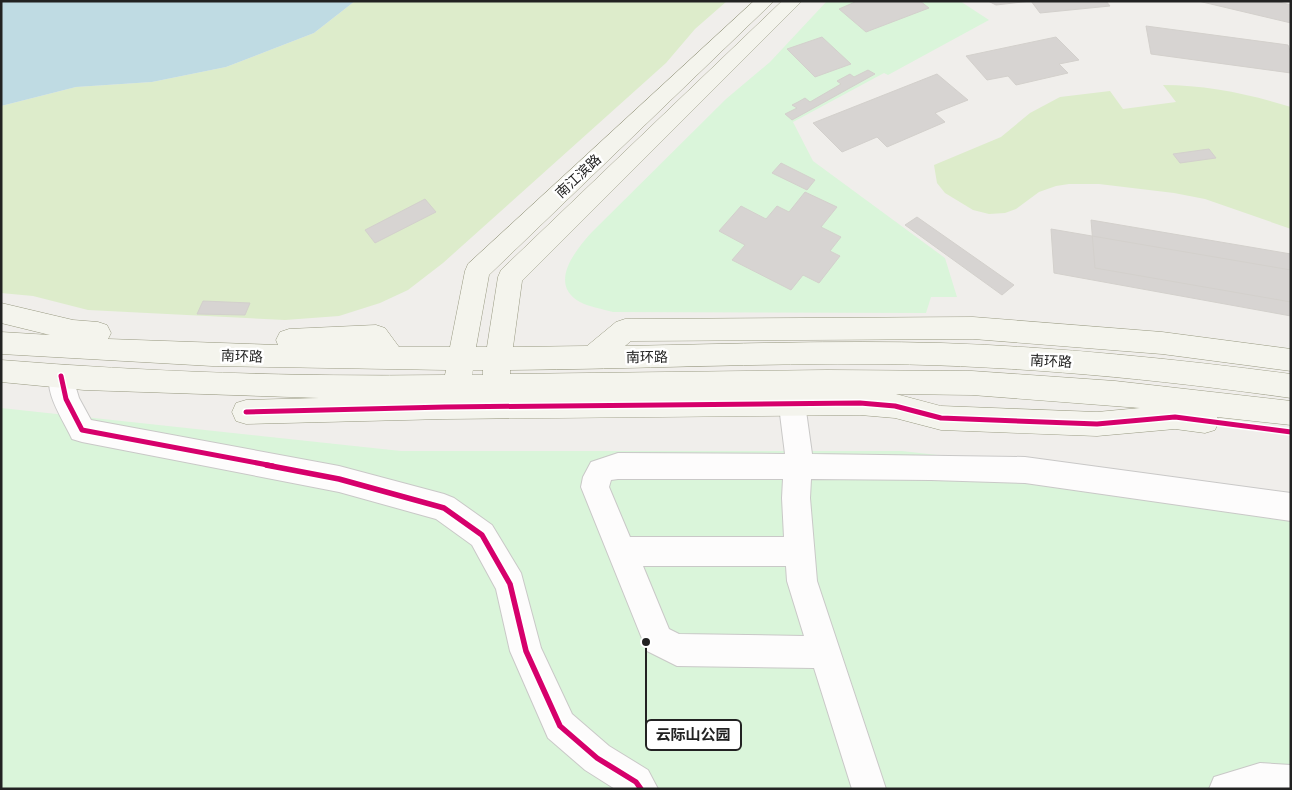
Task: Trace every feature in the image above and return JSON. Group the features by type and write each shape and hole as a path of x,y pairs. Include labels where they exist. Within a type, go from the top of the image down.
{"main road":[{"name":"南江滨路","path":"456,387 477,271 764,1"},
{"name":"南江滨路","path":"494,386 510,277 793,1"},
{"path":"1,314 14,314 73,332 274,340 376,336 393,359"},
{"path":"592,358 625,330 973,328 1162,343 1291,360"},
{"name":"南环路","path":"1,344 100,350 339,359 592,358 826,353 945,355 1076,362 1244,379 1291,386"},
{"name":"南环路","path":"1,371 61,376 369,388 494,386 790,393 972,383 1115,393 1291,413"},
{"path":"246,412 445,407 790,393 896,406 941,418 1097,424 1175,418 1291,432"}],"street":[{"path":"61,376 66,399 82,430 339,479 444,508 482,536 510,584 526,651 560,726 597,758 636,782 642,789"},
{"path":"790,393 799,456 796,498 802,581 869,789"},
{"path":"825,652 677,650 658,640 595,488 598,474 605,468 618,466 798,466 1025,470 1291,507"},
{"path":"622,552 800,551"},
{"path":"1239,787 1260,780 1291,782"}],"green space":[{"path":"355,1 727,1 695,29 666,63 443,263 408,290 380,303 339,316 285,320 88,310 33,296 1,293 1,106 76,87 152,82 226,67 314,33"},
{"path":"827,1 960,1 989,20 888,75 884,73 793,122 813,161 945,258 957,297 931,297 926,313 613,312 584,304 571,295 566,286 565,277 572,258 591,233 726,99 770,62"},
{"path":"1163,85 1227,91 1291,107 1291,229 1205,199 1174,193 1099,184 1056,186 1039,192 1016,209 1005,213 989,214 973,210 945,193 937,183 934,165 1001,137 1030,113 1060,97 1110,91 1123,109 1176,102"},
{"path":"1,408 401,451 902,451 1291,495 1291,789 1,789"}],"water":[{"path":"1,1 355,1 314,33 226,67 152,82 76,87 1,106"}],"building":[{"path":"854,1 920,1 929,8 866,32 839,9"},
{"path":"988,1 1031,1 996,5"},
{"path":"1031,1 1106,1 1110,6 1040,13"},
{"path":"1198,1 1275,1 1291,5 1291,23"},
{"path":"1146,26 1288,45 1291,54 1291,73 1151,54"},
{"path":"822,37 851,64 815,77 787,49"},
{"path":"1056,37 1079,60 1059,64 1068,73 1016,85 1008,76 987,80 966,56"},
{"path":"868,70 875,74 792,120 785,114 797,108 792,105 805,98 810,102 841,84 837,81 850,74 854,77"},
{"path":"937,74 968,100 935,113 945,122 887,147 877,137 842,152 813,123"},
{"path":"1209,149 1216,158 1180,163 1173,154"},
{"path":"781,163 815,180 807,190 772,173"},
{"path":"805,192 837,207 821,227 841,237 830,251 840,256 819,283 803,275 791,290 732,260 745,245 719,231 741,206 766,219 777,206 789,212"},
{"path":"425,199 436,212 375,243 365,230"},
{"path":"917,217 1014,285 1002,295 905,225"},
{"path":"1091,220 1291,254 1291,302 1095,268"},
{"path":"1051,229 1291,270 1291,316 1054,273"},
{"path":"203,301 250,303 245,315 197,314"}],"cycle path":[{"path":"61,376 66,399 82,430 339,479 444,508 482,535 510,584 526,651 560,726 597,758 636,782 641,789"},
{"path":"246,412 445,407 860,403 895,406 941,418 1097,424 1175,417 1291,432"}],"place":[{"name":"云际山公园","path":"646,642"}]}
